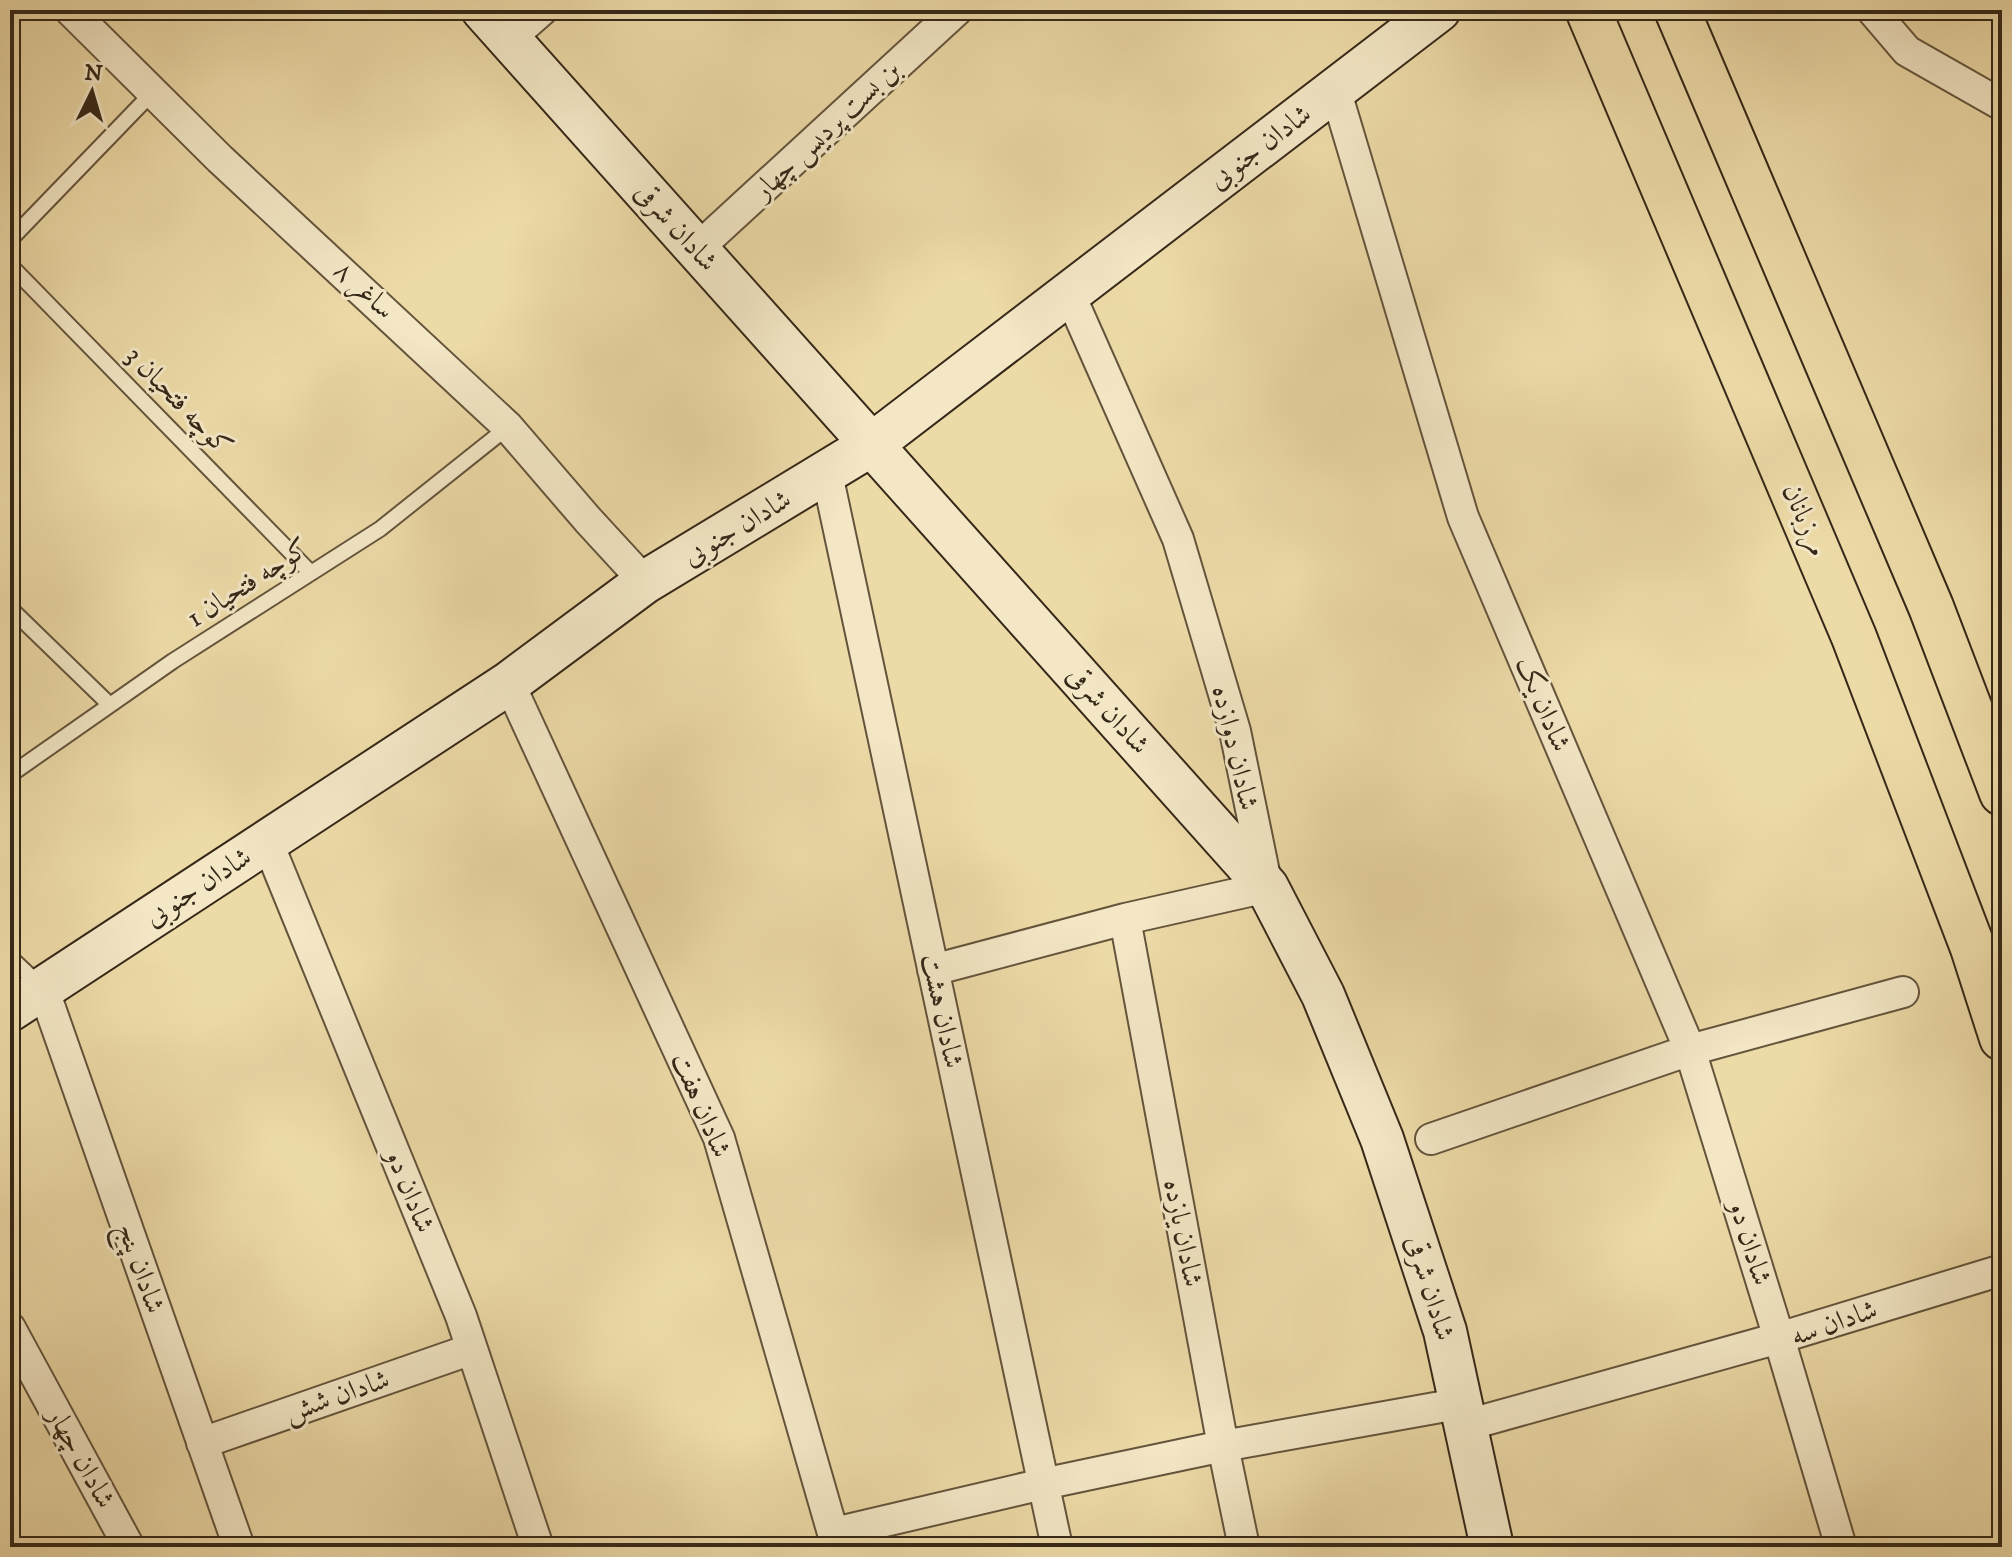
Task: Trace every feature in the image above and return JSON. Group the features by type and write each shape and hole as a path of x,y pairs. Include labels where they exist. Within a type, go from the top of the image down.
{"main road":[{"name":"مرزبانان","path":"1588,10 1854,637 1973,948 2002,1038"},
{"path":"1677,10 1931,607 2002,793"}],"street":[{"name":"ساغر ٨","path":"70,10 220,159 508,427 645,582"},
{"path":"496,25 542,10"},
{"name":"بن بست پردیس چهار","path":"697,249 957,10"},
{"name":"شادان جنوبی","path":"26,999 509,683 645,582 871,445 1439,10"},
{"path":"1872,10 1907,51 2002,105"},
{"name":"شادان شرقی","path":"496,25 1267,887 1323,995 1382,1139 1445,1331 1492,1547"},
{"name":"شادان یک","path":"1335,89 1463,517 1690,1050"},
{"name":"شادان دوازده","path":"1069,293 1178,539 1235,731 1267,887"},
{"name":"شادان هشت","path":"827,474 1057,1547"},
{"name":"شادان هفت","path":"509,683 719,1138 835,1540"},
{"name":"شادان دو","path":"267,841 461,1316 538,1547"},
{"path":"933,970 1125,919 1267,887"},
{"name":"شادان یازده","path":"1125,919 1244,1547"},
{"path":"1431,1139 1690,1050 1903,992"},
{"name":"شادان پنج","path":"26,999 202,1443 239,1547"},
{"name":"شادان دو","path":"1690,1050 1779,1338"},
{"name":"شادان سه","path":"1841,1547 1779,1338 2002,1270"},
{"name":"شادان چهار","path":"10,1328 129,1547"},
{"path":"835,1540 1043,1484 1223,1446 1465,1414 1779,1338"},
{"name":"شادان شش","path":"202,1443 472,1349"}],"lane":[{"path":"10,240 153,92"},
{"name":"کوچه فتحیان 3","path":"10,265 311,573"},
{"name":"کوچه فتحیان 1","path":"10,775 110,705 380,529 508,427"},
{"path":"10,608 110,705"},
{"path":"10,957 26,999"}]}
